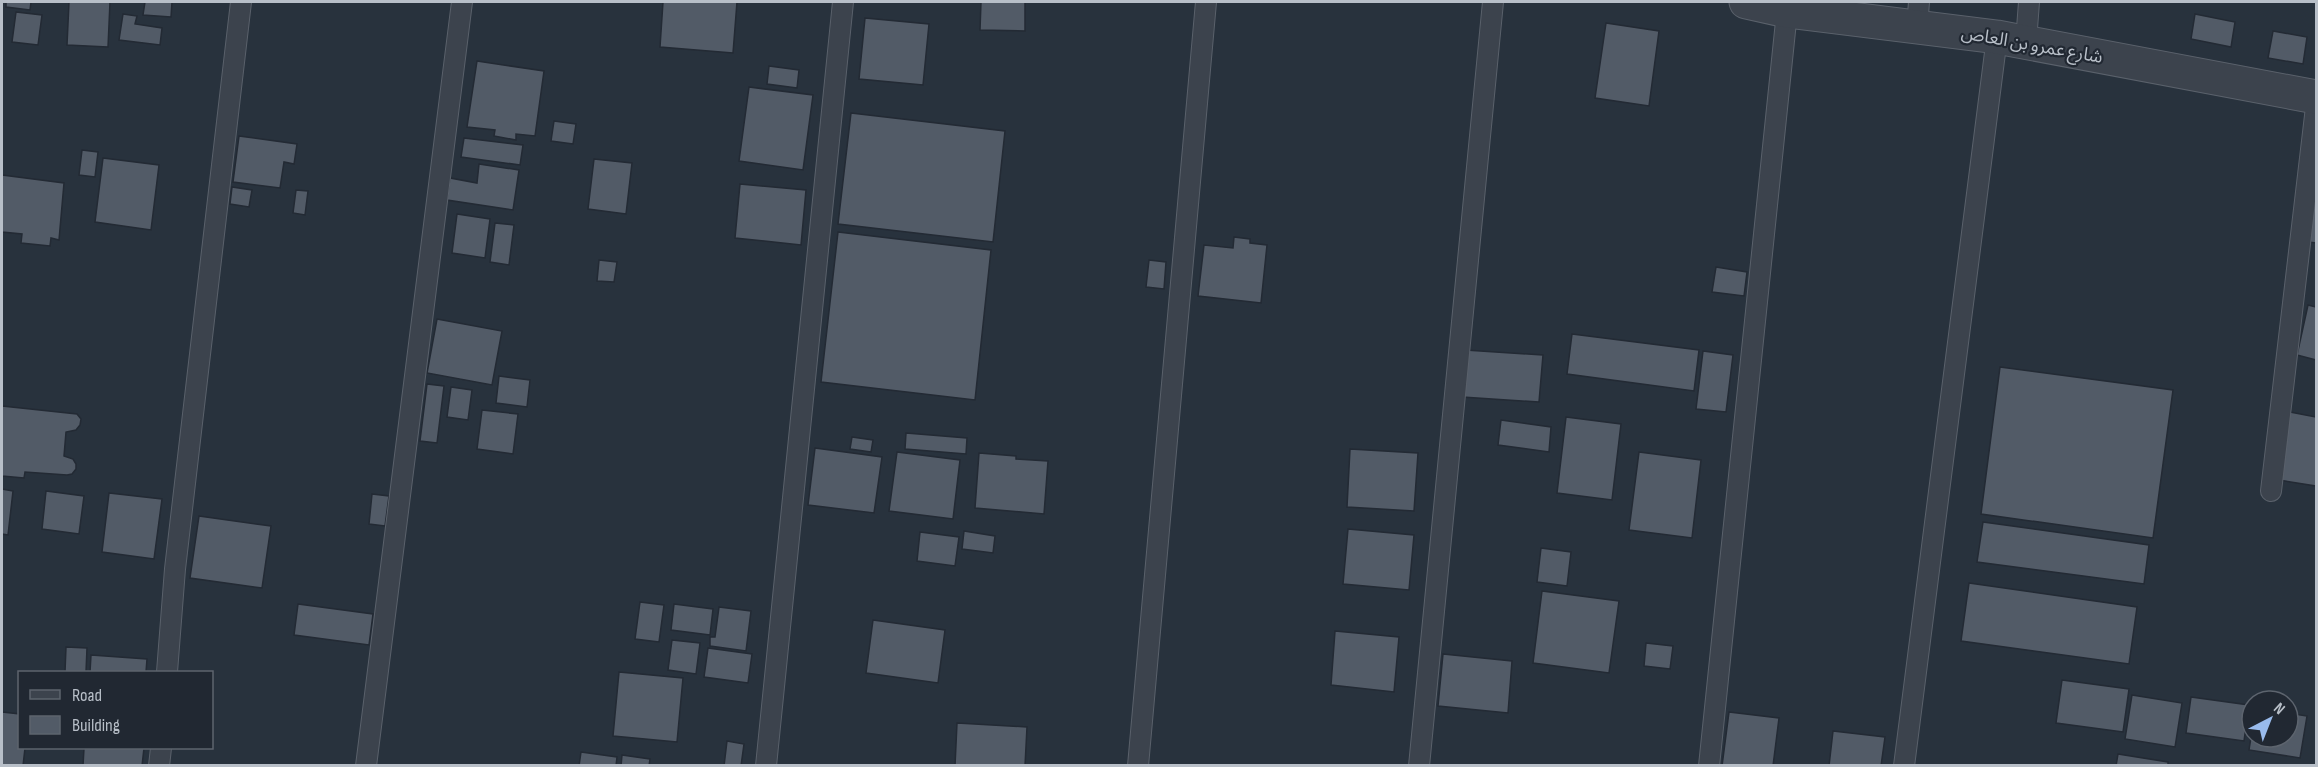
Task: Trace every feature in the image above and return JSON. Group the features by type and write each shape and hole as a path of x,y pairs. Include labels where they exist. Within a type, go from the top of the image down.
{"street":[{"name":"شارع عمرو بن العاص","path":"1746,2 1918,14 2011,39 2316,97"}],"lane":[{"path":"167,671 176,569 241,2"},
{"path":"366,765 462,2"},
{"path":"766,765 843,2"},
{"path":"1138,765 1206,2"},
{"path":"1419,765 1493,2"},
{"path":"1904,765 2011,39 2029,2"},
{"path":"1709,765 1787,6"},
{"path":"2271,491 2316,107"},
{"path":"159,765 161,749"}],"building":[{"path":"6,2 31,2 30,10 6,7"},
{"path":"69,2 110,2 108,47 67,45"},
{"path":"145,2 172,2 171,17 143,15"},
{"path":"663,2 737,2 733,53 660,47"},
{"path":"981,2 1025,2 1025,31 980,30"},
{"path":"16,12 42,15 38,45 12,42"},
{"path":"123,14 137,16 135,24 162,28 160,45 119,40"},
{"path":"2195,14 2235,22 2231,47 2191,39"},
{"path":"865,18 929,24 923,85 859,79"},
{"path":"1606,23 1659,31 1649,106 1595,98"},
{"path":"2273,31 2307,37 2303,64 2268,58"},
{"path":"477,61 544,71 535,136 516,134 516,140 494,136 495,130 467,127"},
{"path":"769,66 799,70 797,88 767,84"},
{"path":"749,87 813,95 803,170 739,161"},
{"path":"851,113 1005,131 993,242 838,224"},
{"path":"554,121 576,124 573,144 551,141"},
{"path":"239,136 297,144 294,164 284,162 280,188 233,182"},
{"path":"464,138 523,145 520,165 461,157"},
{"path":"82,150 98,152 95,177 79,175"},
{"path":"103,158 159,165 151,230 95,222"},
{"path":"594,159 632,163 626,214 588,209"},
{"path":"479,164 519,170 513,210 447,200 450,178 477,183"},
{"path":"2,175 64,183 59,240 51,238 50,246 21,243 22,234 2,232"},
{"path":"740,184 806,190 801,245 735,238"},
{"path":"232,187 252,190 249,207 230,204"},
{"path":"2309,189 2316,190 2316,243 2301,241"},
{"path":"296,190 308,191 305,215 293,213"},
{"path":"457,214 490,219 485,258 452,253"},
{"path":"495,223 514,225 509,265 490,262"},
{"path":"838,232 991,250 975,400 821,382"},
{"path":"1234,237 1250,239 1250,243 1267,245 1261,303 1198,296 1204,245 1233,248"},
{"path":"599,260 617,262 614,282 597,281"},
{"path":"1149,260 1166,262 1164,289 1146,287"},
{"path":"1716,267 1747,272 1744,296 1712,292"},
{"path":"2308,305 2316,307 2316,360 2297,355"},
{"path":"437,319 502,331 492,385 427,373"},
{"path":"1572,334 1699,350 1694,391 1567,374"},
{"path":"1465,350 1543,355 1539,402 1462,397"},
{"path":"1703,351 1733,355 1726,412 1696,409"},
{"path":"2000,367 2173,390 2153,538 1981,514"},
{"path":"499,376 530,380 527,407 496,403"},
{"path":"427,384 444,386 437,443 420,441"},
{"path":"451,387 472,390 468,420 447,417"},
{"path":"2,406 77,414 81,419 80,425 76,430 66,432 64,456 73,459 76,464 76,469 72,474 25,472 24,478 2,476"},
{"path":"482,410 518,414 513,454 477,449"},
{"path":"2290,412 2316,417 2316,486 2279,480"},
{"path":"1566,417 1621,424 1612,500 1557,493"},
{"path":"1501,420 1551,427 1549,452 1498,445"},
{"path":"906,433 967,438 966,454 905,449"},
{"path":"852,437 873,440 871,452 850,449"},
{"path":"815,448 882,457 874,513 808,505"},
{"path":"1350,449 1418,453 1414,511 1347,507"},
{"path":"897,452 960,460 953,519 889,511"},
{"path":"1639,452 1701,460 1692,538 1629,530"},
{"path":"979,453 1048,461 1044,514 975,508"},
{"path":"2,489 13,491 8,535 2,534"},
{"path":"46,491 84,496 79,534 42,529"},
{"path":"109,493 162,499 154,559 102,552"},
{"path":"372,494 389,496 385,526 369,524"},
{"path":"199,516 271,526 262,588 190,578"},
{"path":"1983,522 2149,545 2144,584 1977,562"},
{"path":"1348,529 1414,535 1409,590 1343,584"},
{"path":"964,531 995,536 993,553 962,549"},
{"path":"920,532 959,537 955,566 917,561"},
{"path":"1541,548 1571,552 1567,586 1537,582"},
{"path":"1969,583 2137,607 2129,664 1961,641"},
{"path":"1542,591 1619,601 1609,673 1533,663"},
{"path":"640,602 664,605 659,642 635,639"},
{"path":"298,604 373,614 369,645 294,635"},
{"path":"674,604 713,609 710,635 671,630"},
{"path":"719,607 751,611 746,651 710,646 710,637 715,637"},
{"path":"873,620 945,630 938,683 866,673"},
{"path":"1335,631 1399,637 1394,692 1331,685"},
{"path":"672,640 700,643 696,674 668,670"},
{"path":"1646,643 1673,646 1670,669 1644,666"},
{"path":"66,647 87,648 86,671 65,671"},
{"path":"708,648 752,654 748,683 704,677"},
{"path":"1443,654 1512,661 1508,713 1438,706"},
{"path":"91,655 147,659 146,671 90,671"},
{"path":"619,672 683,678 677,742 613,736"},
{"path":"2062,680 2129,689 2123,732 2056,723"},
{"path":"2132,695 2182,703 2175,747 2125,739"},
{"path":"2191,697 2240,704 2240,740 2186,733"},
{"path":"2,712 18,714 18,749 25,749 23,766 2,766"},
{"path":"1729,712 1779,718 1773,766 1722,766"},
{"path":"2300,715 2307,716 2300,758 2249,750 2300,749"},
{"path":"957,723 1027,727 1025,766 955,766"},
{"path":"1833,731 1885,737 1881,766 1829,766"},
{"path":"727,741 744,744 741,766 724,766"},
{"path":"84,749 144,749 142,766 83,766"},
{"path":"581,752 617,757 616,766 579,766"},
{"path":"2118,754 2168,762 2168,766 2116,766"},
{"path":"622,755 650,759 649,766 621,766"}]}
